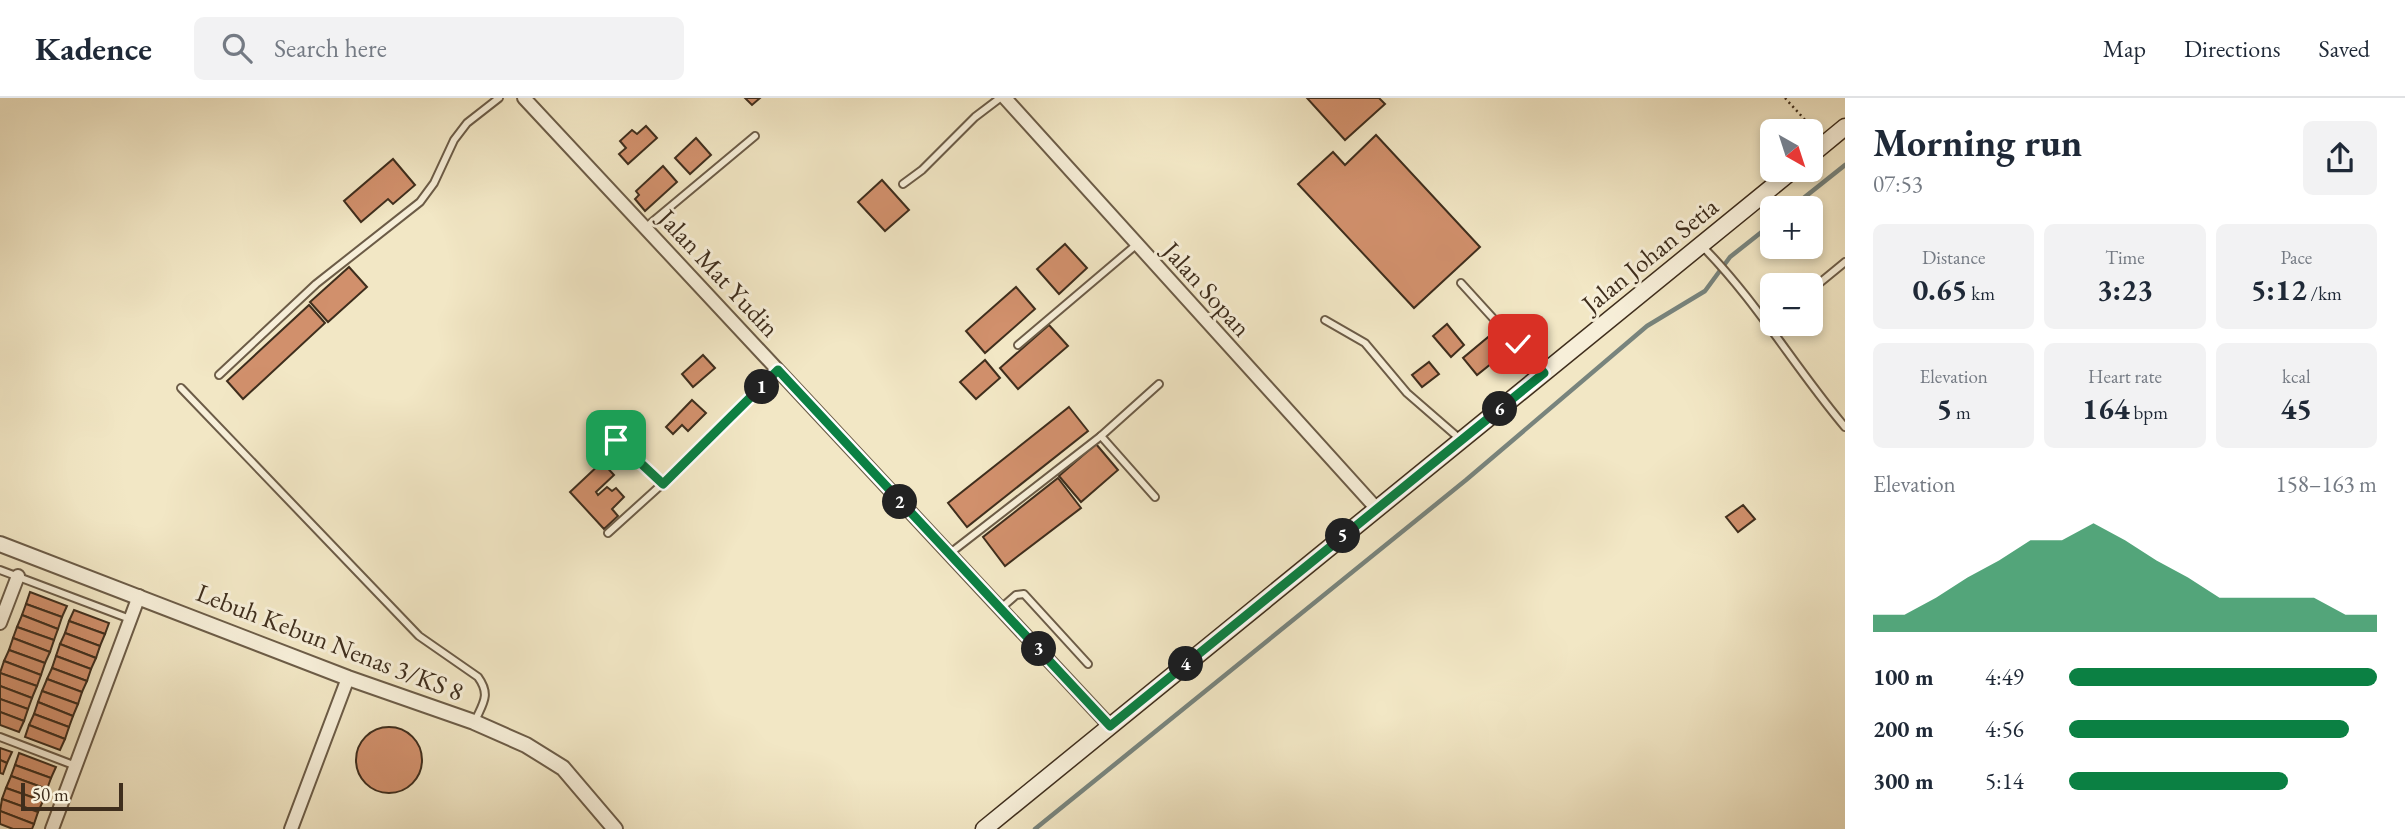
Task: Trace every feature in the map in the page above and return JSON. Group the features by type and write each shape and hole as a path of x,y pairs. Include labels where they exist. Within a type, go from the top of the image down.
{"main road":[{"path":"1826,143 1845,127"},
{"name":"Jalan Johan Setia","path":"984,829 1778,182"}],"street":[{"name":"Jalan Mat Yudin","path":"524,98 1110,726"},
{"name":"Jalan Sopan","path":"1005,98 1377,509"},
{"name":"Lebuh Kebun Nenas 3/KS 8","path":"0,544 348,678 474,722 526,745 562,768 615,829"},
{"path":"0,623 18,576"},
{"path":"52,829 139,596"},
{"path":"290,829 348,678"}],"lane":[{"path":"219,375 316,284 419,202 434,183 454,140 467,123 499,98"},
{"path":"903,184 922,170 975,117 1000,98"},
{"path":"646,227 755,136"},
{"path":"1018,345 1136,245"},
{"path":"1701,245 1730,275 1760,314"},
{"path":"1823,280 1845,262"},
{"path":"1461,283 1544,373"},
{"path":"1325,320 1365,343 1407,393 1461,440"},
{"path":"1777,336 1845,427"},
{"path":"608,533 663,484 778,370"},
{"path":"949,554 1101,436 1159,384"},
{"path":"181,388 419,636 478,677 485,686 486,697 474,722"},
{"path":"1101,436 1155,497"},
{"path":"616,440 663,484"},
{"path":"0,569 130,619"},
{"path":"1000,609 1016,595 1024,594 1088,664"},
{"path":"0,737 76,766"}],"path":[{"path":"1784,98 1826,143"}],"building":[{"path":"745,98 760,98 752,105"},
{"path":"1307,98 1379,98 1385,104 1345,140"},
{"path":"646,126 657,138 628,164 619,154 626,148 620,141 632,130 637,134"},
{"path":"1376,135 1480,247 1414,308 1298,184 1333,152 1345,165"},
{"path":"696,138 711,155 690,174 675,158"},
{"path":"393,159 415,185 393,204 388,199 361,222 344,201"},
{"path":"663,166 677,182 645,211 635,199 639,195 636,191"},
{"path":"882,180 909,210 885,231 858,202"},
{"path":"1065,244 1087,268 1059,294 1037,269"},
{"path":"349,267 367,287 328,322 310,302"},
{"path":"1016,287 1035,309 985,353 966,331"},
{"path":"309,305 325,323 243,399 227,381"},
{"path":"1447,324 1464,345 1451,357 1433,336"},
{"path":"1049,325 1068,346 1018,389 1000,368"},
{"path":"1493,333 1507,351 1477,375 1463,358"},
{"path":"703,355 715,368 693,387 682,374"},
{"path":"985,360 1000,378 976,399 960,382"},
{"path":"1429,362 1439,374 1422,387 1412,375"},
{"path":"692,400 706,413 688,431 682,425 673,434 666,427"},
{"path":"1069,407 1088,431 967,527 948,503"},
{"path":"1096,444 1118,470 1081,502 1059,476"},
{"path":"602,462 614,475 596,492 598,495 607,487 612,491 616,488 624,497 612,509 618,516 604,529 570,492"},
{"path":"1058,478 1081,508 1005,566 983,537"},
{"path":"1743,505 1755,519 1738,532 1726,517"},
{"path":"30,592 67,606 62,617 26,604"},
{"path":"26,604 62,617 58,629 22,615"},
{"path":"74,610 109,623 105,634 69,621"},
{"path":"22,615 58,629 54,640 17,627"},
{"path":"69,621 105,634 100,646 65,633"},
{"path":"17,627 54,640 50,652 13,638"},
{"path":"65,633 100,646 96,658 60,644"},
{"path":"13,638 50,652 45,663 9,650"},
{"path":"60,644 96,658 91,669 56,656"},
{"path":"9,650 45,663 41,675 4,661"},
{"path":"56,656 91,669 87,681 52,668"},
{"path":"4,661 41,675 37,686 0,673"},
{"path":"52,668 87,681 82,692 47,679"},
{"path":"0,673 37,686 32,698 0,686"},
{"path":"47,679 82,692 78,704 42,691"},
{"path":"0,686 32,698 28,709 0,699"},
{"path":"42,691 78,704 73,716 38,702"},
{"path":"0,699 28,709 24,721 0,712"},
{"path":"38,702 73,716 69,727 34,714"},
{"path":"0,712 24,721 19,732 0,725"},
{"path":"34,714 69,727 65,739 29,725"},
{"path":"29,725 65,739 60,750 25,737"},
{"path":"382,727 396,727 408,732 417,741 422,760 420,773 413,784 396,793 382,793 370,788 361,779 356,767 356,753 361,741 370,732"},
{"path":"0,748 12,752 7,763 0,760"},
{"path":"19,753 56,767 51,778 15,765"},
{"path":"0,760 7,763 3,774 0,773"},
{"path":"15,765 51,778 47,789 11,776"},
{"path":"11,776 47,789 43,801 6,788"},
{"path":"6,788 43,801 38,812 2,799"},
{"path":"2,799 38,812 34,824 0,811"},
{"path":"0,811 34,824 32,829 13,829 0,824"}],"waterway":[{"path":"1806,196 1845,165"},
{"path":"1035,829 1466,480 1647,326 1705,291 1730,257 1760,233"}],"route":[{"path":"616,440 663,484 778,370 1110,726 1544,373 1518,344"}]}
